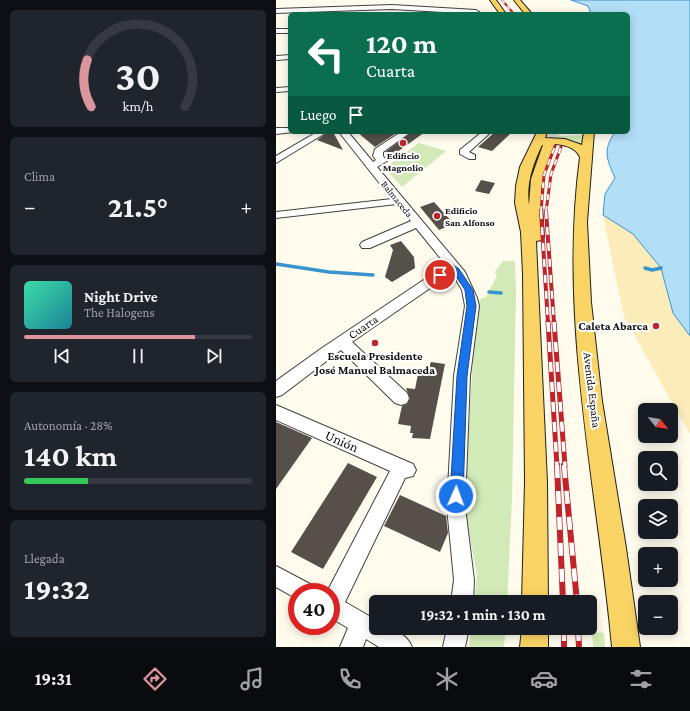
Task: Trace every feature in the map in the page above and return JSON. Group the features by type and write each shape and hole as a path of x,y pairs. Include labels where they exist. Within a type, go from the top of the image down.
{"main road":[{"path":"493,0 502,12"},
{"path":"517,0 527,12"},
{"name":"Avenida España","path":"589,134 582,195 580,252 585,338 626,647"},
{"path":"535,595 536,482 531,274 537,241 536,191 543,140 569,143 582,150 586,157"},
{"path":"534,647 535,635"}],"street":[{"path":"390,0 393,12"},
{"path":"276,11 392,7 450,8 463,12"},
{"path":"276,31 288,31"},
{"path":"276,58 288,57"},
{"path":"276,90 288,89"},
{"path":"276,131 288,131"},
{"path":"276,160 320,134"},
{"name":"Balmaceda","path":"346,134 465,282 470,294 472,306 462,376 456,507 464,580 463,595"},
{"path":"371,166 382,161 378,156 378,151 404,134"},
{"path":"472,156 463,152 485,134"},
{"path":"276,215 399,201"},
{"path":"366,245 417,223"},
{"name":"Cuarta","path":"276,390 342,342 452,267"},
{"path":"342,342 401,398"},
{"name":"Unión","path":"276,412 404,469 340,589"},
{"path":"276,576 289,583"},
{"path":"340,611 401,647"},
{"path":"351,647 362,624"},
{"path":"454,647 457,635"}],"green space":[{"path":"548,134 562,136 583,135 582,147 575,141 546,138"},
{"path":"419,143 446,151 402,187 385,168"},
{"path":"503,261 515,261 516,293 512,500 507,595 475,595 477,575 464,506 476,309 475,301 486,297 497,275 495,272"},
{"path":"597,632 604,633 605,647 593,647 592,635 597,635"},
{"path":"470,635 505,635 504,647 469,647"}],"sand":[{"name":"Caleta Abarca","path":"603,215 633,234 661,268 673,313 690,336 690,434 678,413 678,403 673,403 624,317"}],"water":[{"path":"571,0 690,0 690,336 673,313 661,268 633,234 603,215 605,194 615,178 608,160 608,145 614,134 630,134 630,12 590,12 588,6"}],"building":[{"path":"325,134 334,134 343,150 317,140"},
{"path":"359,134 395,134 375,147"},
{"name":"Edificio Magnolio","path":"409,134 422,134 393,155 385,152"},
{"path":"493,134 510,134 492,151 478,147"},
{"path":"481,180 495,183 489,194 475,191"},
{"name":"Edificio San Alfonso","path":"434,202 454,224 439,230 420,207"},
{"path":"401,241 414,257 415,268 392,282 385,277 393,250 390,245"},
{"path":"431,362 445,364 430,439 412,438 413,433 410,433 411,426 398,424 402,406 407,404 410,399 406,388 415,389 418,374 421,375 423,369 428,369"},
{"path":"276,422 312,438 276,489"},
{"path":"348,463 377,477 323,569 291,552"},
{"path":"400,495 446,516 448,533 440,552 384,526"}],"waterway":[{"path":"276,264 329,272 373,275"},
{"path":"645,268 652,270 661,268"},
{"path":"489,292 501,293"}],"tunnel":[{"path":"549,144 553,134"}],"railway":[{"path":"502,0 512,12"},
{"path":"541,212 544,175 555,146"},
{"path":"546,212 551,174 561,147"},
{"path":"541,212 548,323"},
{"path":"546,212 554,323"},
{"path":"548,322 557,466"},
{"path":"554,322 565,466"},
{"path":"557,465 563,595"},
{"path":"564,465 576,595"},
{"path":"564,635 564,647"},
{"path":"578,635 579,647"}],"place":[{"name":"Edificio Magnolio","path":"403,143"},
{"name":"Edificio San Alfonso","path":"437,216"},
{"name":"Caleta Abarca","path":"656,326"},
{"name":"Escuela Presidente José Manuel Balmaceda","path":"375,343"}],"route":[{"path":"440,275 452,267 457,271 461,275 469,290 472,306 462,376 456,496"}]}
